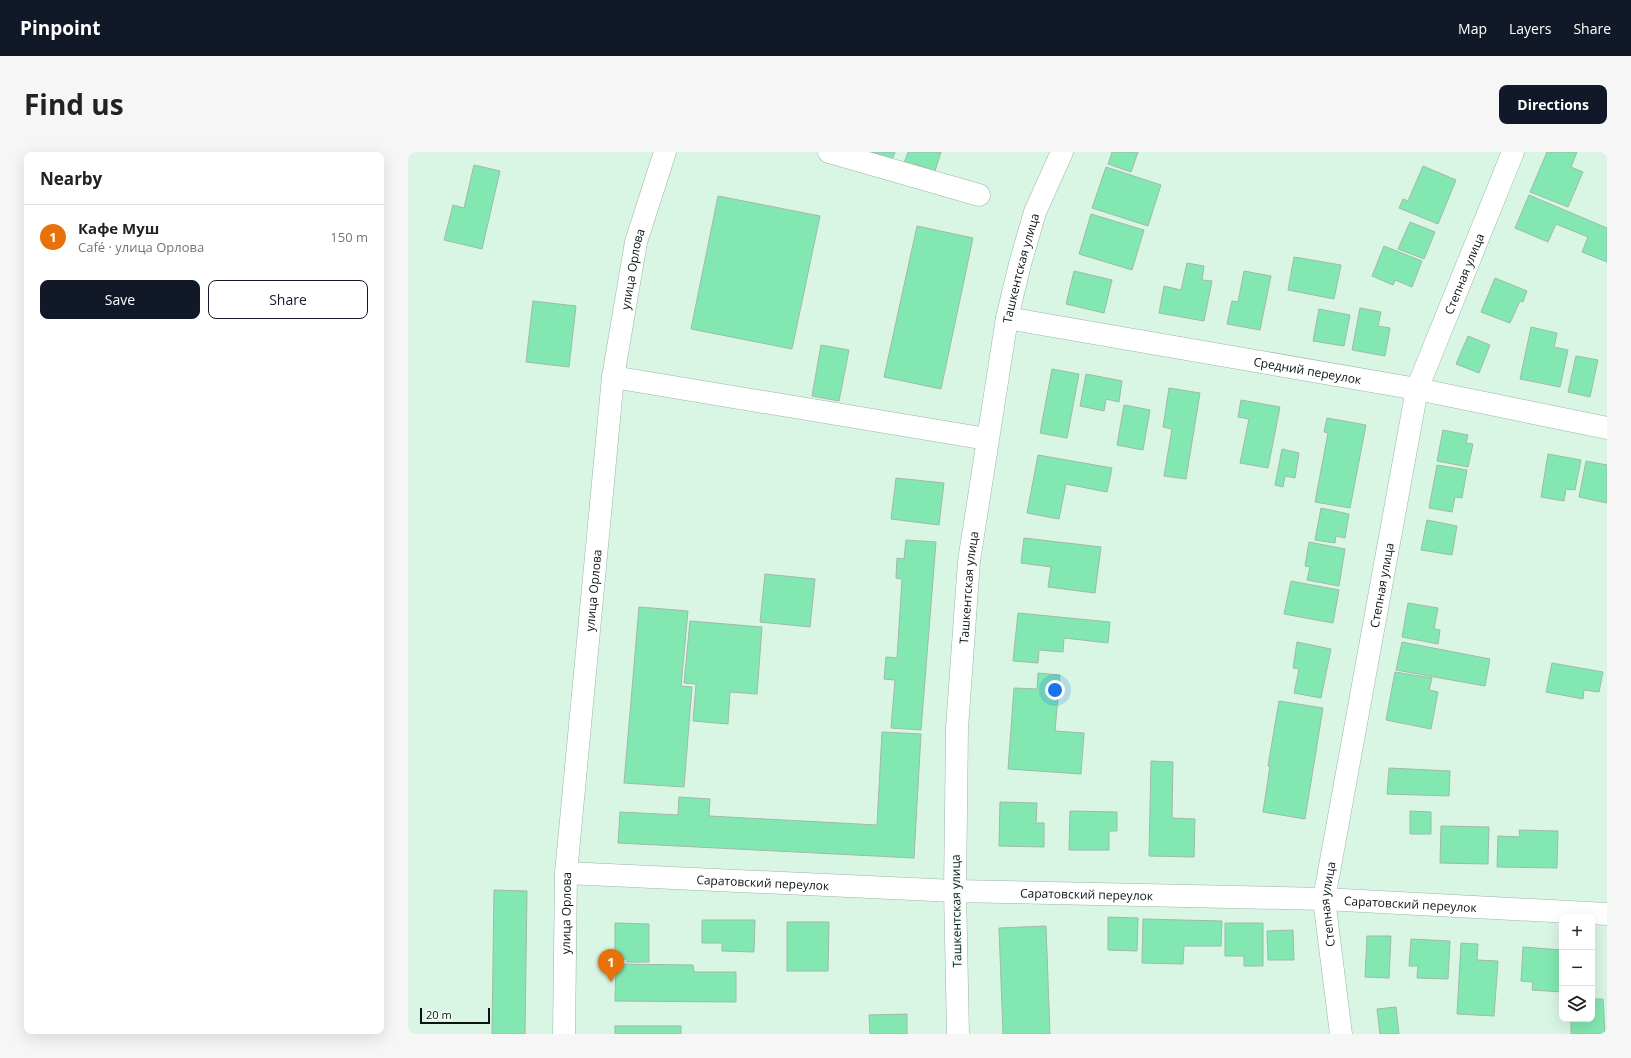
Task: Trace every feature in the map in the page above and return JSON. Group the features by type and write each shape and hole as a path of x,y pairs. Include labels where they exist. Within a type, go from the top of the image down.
{"street":[{"name":"улица Орлова","path":"564,1034 566,873 613,377 636,242 665,152"},
{"path":"829,152 979,195"},
{"name":"Ташкентская улица","path":"958,1034 955,891 957,720 969,561 1006,318 1035,212 1062,152"},
{"name":"Степная улица","path":"1341,1034 1324,899 1417,389 1513,152"},
{"name":"Средний переулок","path":"1006,318 1417,389 1607,428"},
{"path":"613,377 987,439"},
{"name":"Саратовский переулок","path":"566,873 955,891 1324,899 1607,914"}],"building":[{"path":"871,152 895,152 892,160"},
{"path":"908,152 941,152 935,171 915,164 913,169 903,166"},
{"path":"1112,152 1138,152 1131,172 1108,164"},
{"path":"1547,152 1577,152 1571,167 1583,172 1568,207 1530,192"},
{"path":"474,165 500,171 482,249 444,240 453,205 464,208"},
{"path":"1423,166 1456,180 1438,224 1399,208 1403,199 1408,201"},
{"path":"1106,167 1161,185 1148,226 1092,208"},
{"path":"1529,195 1607,228 1607,262 1582,252 1588,237 1556,224 1548,242 1515,228"},
{"path":"718,196 820,216 792,349 691,329"},
{"path":"1091,214 1144,230 1132,270 1079,254"},
{"path":"1410,222 1435,232 1424,259 1398,249"},
{"path":"917,226 973,238 941,389 884,377"},
{"path":"1384,246 1422,261 1412,287 1395,280 1393,285 1372,276"},
{"path":"1294,257 1341,265 1334,299 1288,290"},
{"path":"1187,263 1204,266 1202,280 1212,281 1204,321 1159,313 1164,286 1181,290"},
{"path":"1074,271 1112,280 1104,313 1066,304"},
{"path":"1244,271 1271,276 1260,330 1227,324 1232,301 1238,302"},
{"path":"1495,278 1527,291 1523,302 1520,301 1510,323 1481,312"},
{"path":"533,301 576,306 569,367 526,362"},
{"path":"1360,308 1381,312 1378,326 1390,328 1385,356 1352,350"},
{"path":"1319,309 1350,315 1344,346 1313,341"},
{"path":"1531,327 1557,333 1554,347 1568,350 1560,387 1520,379"},
{"path":"1468,336 1490,345 1479,373 1456,364"},
{"path":"821,345 849,350 839,401 812,396"},
{"path":"1576,356 1598,360 1590,397 1568,392"},
{"path":"1052,369 1079,374 1067,438 1040,433"},
{"path":"1086,374 1122,381 1119,402 1106,399 1104,411 1080,406"},
{"path":"1169,388 1200,393 1186,479 1164,476 1172,429 1163,427"},
{"path":"1241,400 1280,407 1268,468 1240,463 1249,419 1238,417"},
{"path":"1124,405 1150,410 1143,450 1117,445"},
{"path":"1327,418 1366,425 1350,508 1315,502 1328,433 1324,432"},
{"path":"1443,430 1468,435 1466,443 1473,444 1468,467 1437,461"},
{"path":"1282,449 1299,453 1295,478 1285,476 1283,487 1275,485"},
{"path":"1548,454 1581,460 1575,490 1566,489 1564,501 1541,497"},
{"path":"1038,455 1112,468 1107,492 1066,484 1059,519 1027,513"},
{"path":"1586,461 1607,465 1607,503 1579,497"},
{"path":"1437,465 1467,470 1462,498 1455,497 1452,512 1429,508"},
{"path":"896,478 944,483 939,525 891,519"},
{"path":"1321,508 1349,514 1345,538 1336,536 1335,543 1315,540"},
{"path":"1427,520 1457,526 1452,555 1421,550"},
{"path":"1024,538 1101,547 1095,593 1048,587 1051,567 1021,563"},
{"path":"906,540 936,542 921,730 891,728 895,680 884,679 886,657 897,658 902,579 896,578 897,558 904,559"},
{"path":"1309,542 1345,549 1339,586 1307,580 1310,567 1305,566"},
{"path":"765,574 815,579 810,627 760,622"},
{"path":"1291,581 1339,590 1333,623 1284,614"},
{"path":"1408,603 1438,608 1434,629 1440,630 1438,644 1402,637"},
{"path":"639,607 688,611 681,686 692,687 684,787 624,783"},
{"path":"1018,613 1110,622 1108,643 1064,638 1063,652 1039,650 1038,663 1013,661"},
{"path":"690,621 762,627 757,694 730,692 728,724 693,721 696,684 684,683"},
{"path":"1297,642 1331,649 1321,698 1294,693 1299,669 1293,668"},
{"path":"1402,642 1490,659 1485,686 1396,670"},
{"path":"1552,663 1603,672 1599,692 1584,690 1583,699 1546,692"},
{"path":"1395,672 1432,678 1429,690 1438,692 1431,729 1386,720"},
{"path":"1038,673 1060,675 1055,731 1084,733 1081,774 1008,769 1014,688 1037,689"},
{"path":"1279,701 1323,708 1305,819 1263,812 1270,766 1268,766"},
{"path":"882,732 921,734 914,858 618,843 620,812 678,815 679,797 710,799 709,816 877,825"},
{"path":"1151,761 1173,762 1172,818 1195,819 1194,857 1149,856"},
{"path":"1389,768 1450,771 1449,796 1387,794"},
{"path":"1000,802 1037,803 1036,823 1044,823 1044,847 999,846"},
{"path":"1070,811 1117,812 1117,831 1109,831 1109,850 1069,850"},
{"path":"1410,811 1431,812 1431,834 1410,834"},
{"path":"1441,826 1489,827 1488,864 1440,863"},
{"path":"1519,830 1558,831 1557,868 1497,867 1498,836 1520,837"},
{"path":"494,890 527,891 525,1034 492,1034"},
{"path":"1108,917 1138,918 1137,951 1108,950"},
{"path":"1143,919 1222,921 1221,946 1184,946 1183,964 1142,963"},
{"path":"702,920 755,920 754,952 722,951 722,943 702,943"},
{"path":"787,922 829,922 828,971 787,971"},
{"path":"615,923 649,924 649,962 627,962 627,959 615,959"},
{"path":"1225,923 1263,923 1263,966 1244,966 1244,956 1225,956"},
{"path":"1046,926 1050,1034 1003,1034 999,928"},
{"path":"1293,930 1294,960 1268,960 1267,931"},
{"path":"1367,936 1391,936 1389,978 1365,977"},
{"path":"1411,939 1450,941 1448,979 1417,978 1418,966 1409,966"},
{"path":"1461,943 1478,944 1477,960 1498,961 1494,1016 1457,1014"},
{"path":"1523,947 1559,950 1559,992 1532,990 1533,982 1521,981"},
{"path":"616,964 693,965 694,972 736,972 736,1002 615,1001"},
{"path":"1595,999 1603,999 1605,1034 1571,1034 1571,1022 1595,1022"},
{"path":"1396,1007 1399,1034 1380,1034 1377,1009"},
{"path":"907,1014 907,1034 870,1034 869,1015"},
{"path":"615,1026 681,1026 681,1034 615,1034"}],"place":[{"name":"Кафе Муш","path":"611,982"}]}
